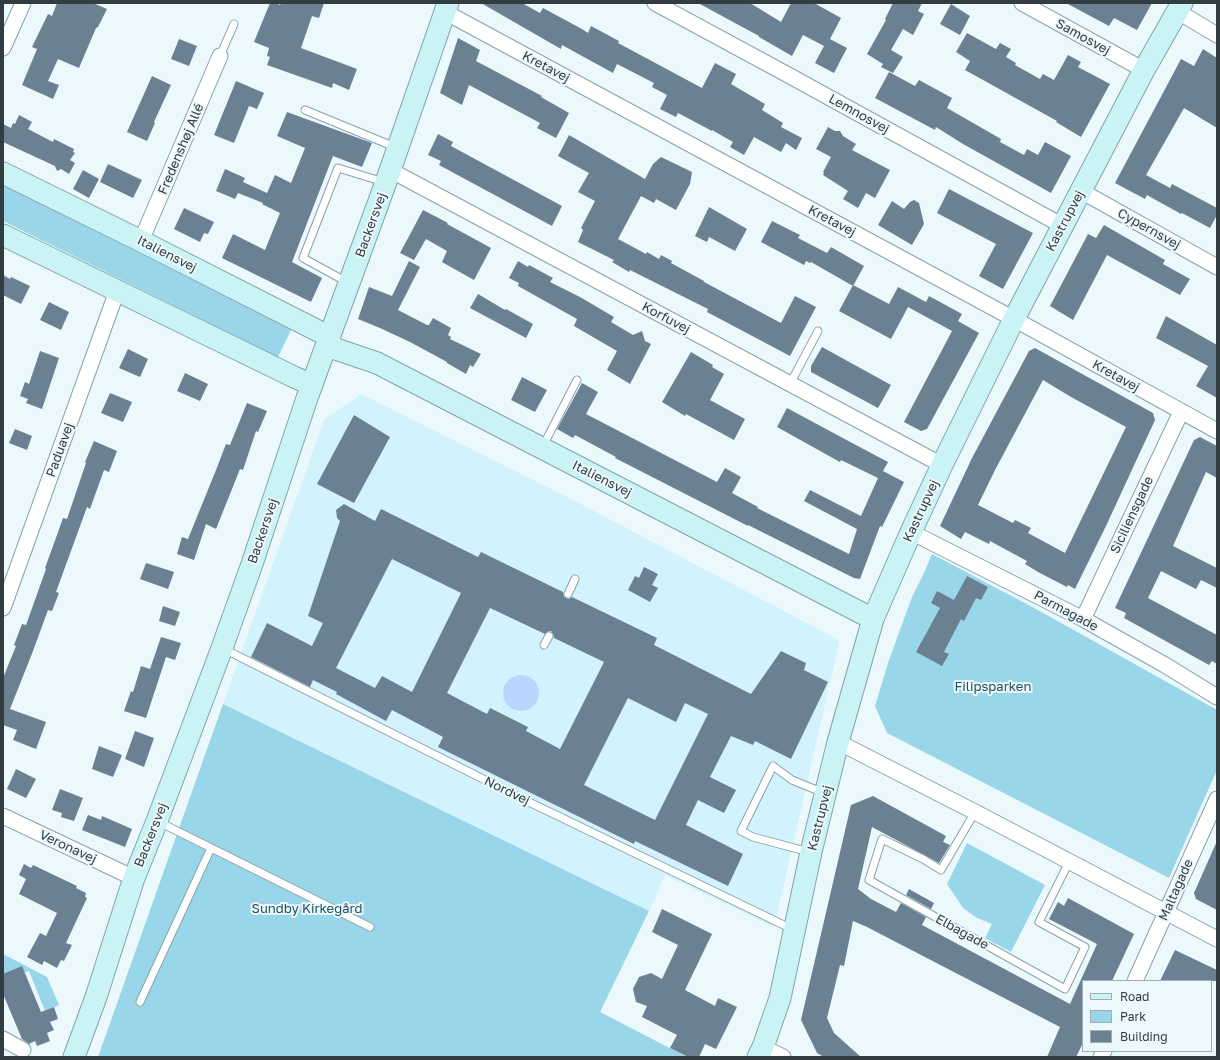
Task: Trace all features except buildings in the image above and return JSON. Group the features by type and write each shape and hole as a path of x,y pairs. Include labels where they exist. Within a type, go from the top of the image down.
{"street":[{"path":"3,48 23,3"},
{"name":"Lemnosvej","path":"655,3 1063,226"},
{"name":"Samosvej","path":"1022,3 1144,70"},
{"path":"1180,7 1217,35"},
{"name":"Kastrupvej","path":"761,1052 780,998 811,852 838,742 874,619 911,532 942,465 1014,319 1144,70 1180,7"},
{"name":"Backersvej","path":"74,1057 96,996 134,878 222,648 312,385 350,284 447,8"},
{"name":"Kretavej","path":"447,8 1217,432"},
{"name":"Fredenshøj Allé","path":"141,241 220,56"},
{"name":"Italiensvej","path":"3,173 141,241 329,341 377,363 874,619"},
{"name":"Korfuvej","path":"388,176 790,384 942,465"},
{"name":"Cypernsvej","path":"1081,191 1217,267"},
{"path":"3,235 312,385"},
{"name":"Paduavej","path":"3,608 117,291"},
{"name":"Siciliensgade","path":"1083,619 1181,412"},
{"name":"Parmagade","path":"911,532 1083,619 1165,665 1217,697"},
{"path":"838,742 1217,939"},
{"name":"Maltagade","path":"1135,980 1217,799"},
{"name":"Veronavej","path":"3,816 134,878"},
{"path":"3,1040 23,1050"},
{"path":"761,1052 783,1057"}],"lane":[{"path":"220,56 234,24"},
{"path":"305,110 398,148"},
{"path":"350,284 302,258 338,168 388,176"},
{"path":"790,384 818,330"},
{"path":"542,448 577,380"},
{"path":"568,594 575,579"},
{"path":"544,645 549,636"},
{"name":"Nordvej","path":"222,648 542,808 794,930"},
{"path":"811,852 753,837 741,830 773,766 792,780 826,793"},
{"name":"Elbagade","path":"975,812 941,870 923,859 882,839 869,880 1065,989 1085,947 1039,922 1069,862"},
{"path":"157,821 370,927"},
{"path":"140,1002 211,848"}],"shaded area":[{"path":"361,394 573,500 835,638 839,643 774,927 665,875 649,911 223,704 324,420"},
{"path":"525,675 534,680 538,686 538,700 534,706 525,711 517,711 508,706 504,700 503,689 508,680 514,676"}],"green space":[{"path":"3,185 291,330 278,357 3,221"},
{"name":"Filipsparken","path":"932,554 1036,609 1217,710 1217,770 1169,878 887,733 875,706 889,660 912,597"},
{"name":"Sundby Kirkegård","path":"223,704 649,911 600,1012 687,1057 98,1057"},
{"path":"967,843 1045,885 1011,952 985,938 992,924 977,918 963,908 947,884"},
{"path":"3,954 47,977 59,1005 45,1011 29,971 15,976 3,974"}]}
